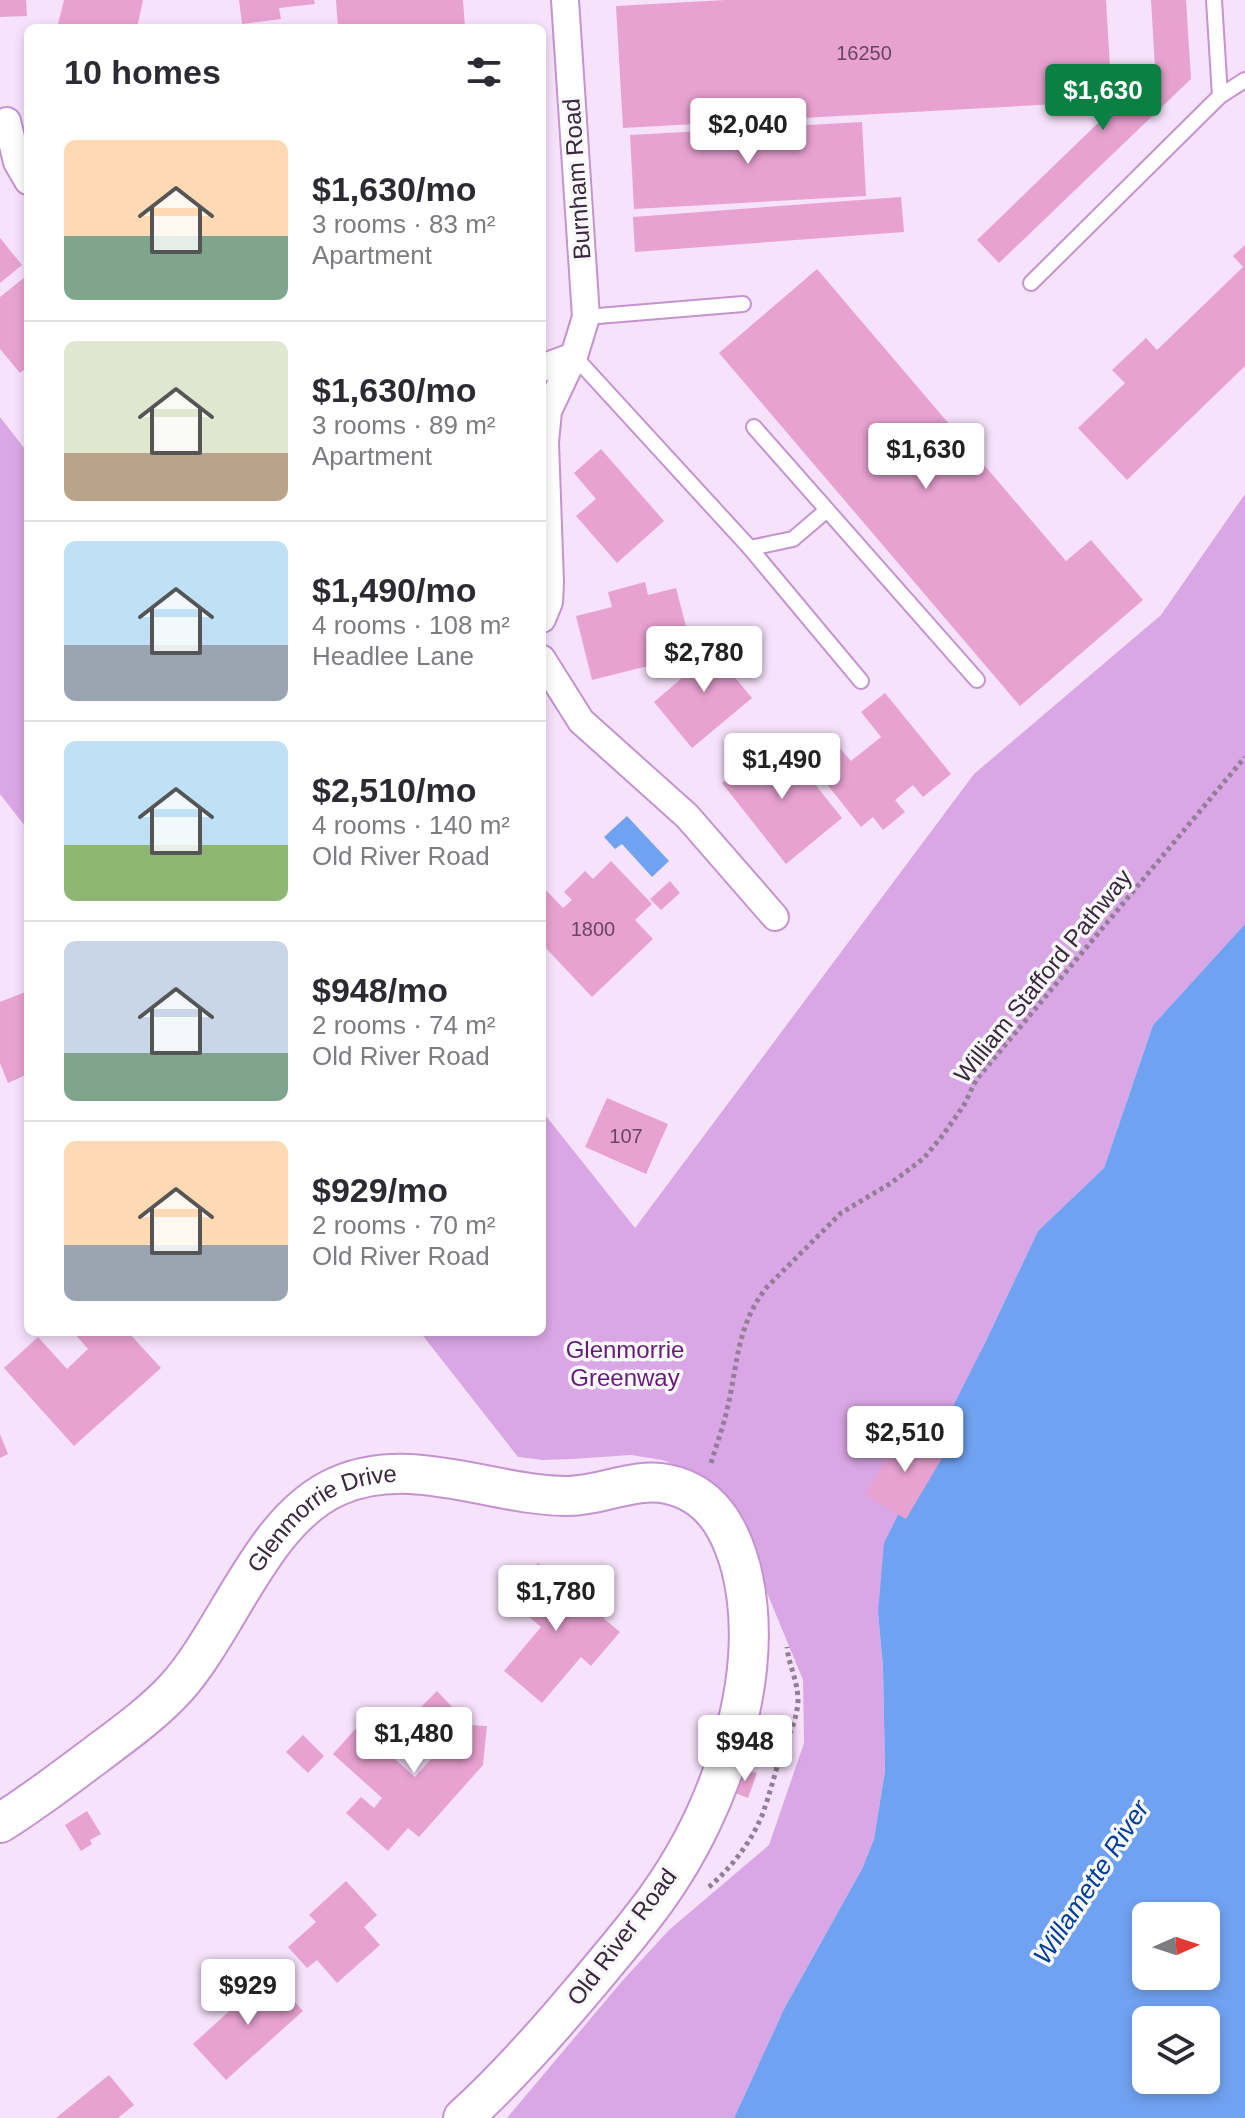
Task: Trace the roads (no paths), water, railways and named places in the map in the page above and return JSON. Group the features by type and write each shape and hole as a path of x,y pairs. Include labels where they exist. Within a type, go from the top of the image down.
{"street":[{"name":"Burnham Road","path":"546,432 548,411 574,356 586,317 565,0"},
{"path":"7,121 17,162 24,174"},
{"path":"546,366 574,356"},
{"name":"Burnham Road","path":"546,470 550,583 546,609"},
{"path":"546,665 581,721 687,816 775,917"},
{"name":"Glenmorrie Drive","path":"0,1823 108,1746 165,1699 190,1671 277,1535 316,1498 343,1484 373,1474 396,1473 572,1496 666,1483 698,1497 712,1508 724,1522 731,1538"},
{"name":"Old River Road","path":"463,2118 562,2015 658,1896 707,1810 742,1707 749,1656 749,1613 745,1585 731,1538"}],"lane":[{"path":"1214,0 1220,96"},
{"path":"1031,283 1220,96 1245,80"},
{"path":"586,317 743,304"},
{"path":"574,356 750,548 861,681"},
{"path":"754,427 977,680"},
{"path":"750,548 793,539 827,510"}],"water":[{"path":"627,816 669,861 652,877 622,844 615,849 604,837"},
{"name":"Willamette River","path":"1245,924 1245,2118 734,2118 785,2007 862,1869 874,1839 885,1771 883,1667 878,1613 884,1543 1038,1231 1104,1168 1153,1025"}],"park label":[{"name":"Glenmorrie Greenway","path":"625,1364"}]}
